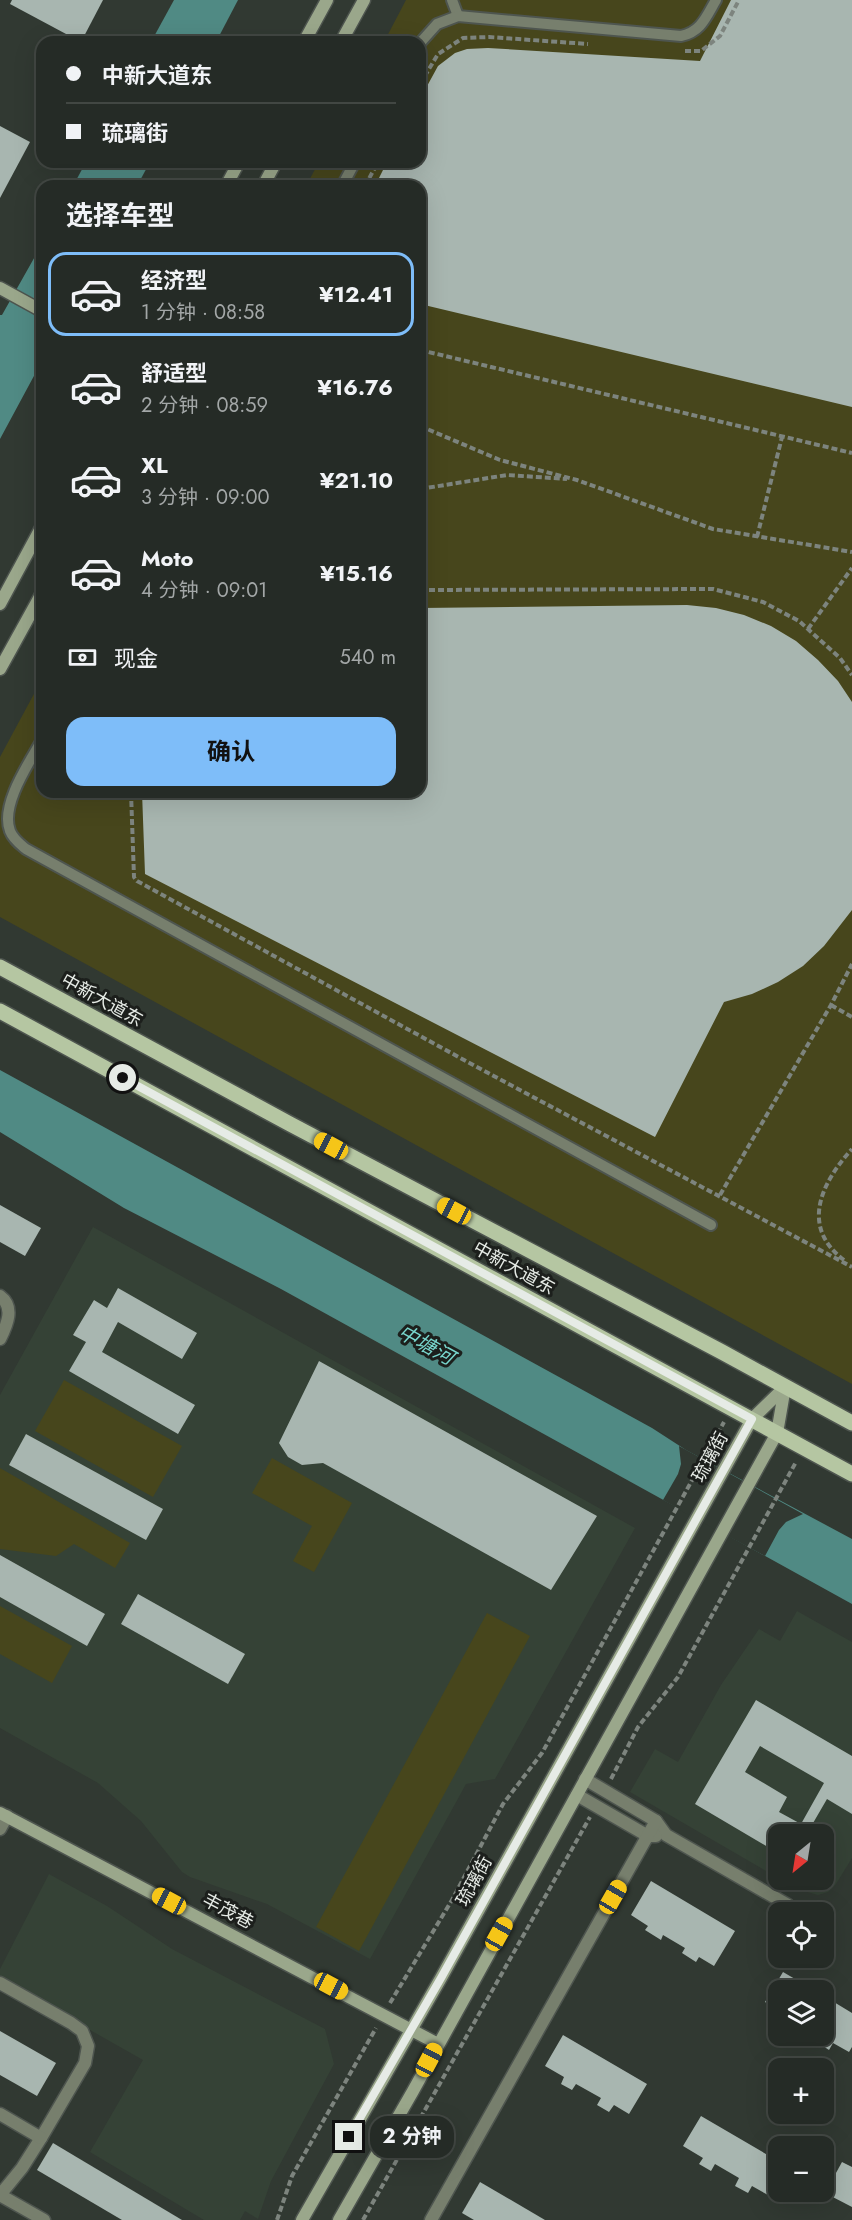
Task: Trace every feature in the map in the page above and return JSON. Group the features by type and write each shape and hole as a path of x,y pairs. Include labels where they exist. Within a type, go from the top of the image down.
{"main road":[{"path":"307,36 327,0"},
{"path":"344,36 364,0"},
{"path":"6,291 36,308"},
{"path":"0,604 36,537"},
{"path":"0,669 36,603"},
{"name":"中新大道东","path":"0,967 852,1423"},
{"name":"中新大道东","path":"0,1011 852,1474"},
{"path":"339,2220 777,1433 785,1388"},
{"name":"琉璃街","path":"302,2220 411,2030 752,1419 785,1388"},
{"name":"丰茂巷","path":"3,1814 438,2044"}],"street":[{"path":"0,1296 5,1300 9,1310 8,1321 0,1339"},
{"path":"585,1779 656,1821 666,1835 783,1902"},
{"path":"577,1795 648,1836 666,1835"},
{"path":"0,1829 3,1814"},
{"path":"431,2220 656,1821"},
{"path":"0,1983 71,2023 87,2038 88,2054 85,2063 22,2168 0,2194 44,2220"},
{"path":"0,2114 41,2138"}],"lane":[{"path":"452,0 458,16"},
{"path":"426,36 437,24 458,16 681,36 693,34 702,26 716,0"},
{"path":"36,751 6,811 9,831 26,849 711,1225"}],"path":[{"path":"426,351 852,453"},
{"path":"426,429 500,460 577,480 713,530 852,552"},
{"path":"757,537 782,437"},
{"path":"426,489 507,476 577,480"},
{"path":"808,629 852,568"},
{"path":"426,590 713,589 763,602 799,621 840,657 852,675"},
{"path":"131,798 136,881 475,1066 852,1267"},
{"path":"720,1195 831,1005 852,964"},
{"path":"831,1005 852,1017"},
{"path":"852,1149 832,1173 822,1191 818,1213 823,1234 833,1252 852,1267"},
{"path":"277,2220 292,2176 383,2014 452,1899 503,1804 542,1753 704,1460"},
{"path":"604,1790 638,1727 678,1677 776,1499"},
{"path":"363,2220 596,1806"}],"shaded area":[{"path":"406,0 852,0 852,1384 0,917 0,757 36,690 36,798 426,798 426,180 309,180 316,168 426,168 426,36 387,36"},
{"path":"93,1227 635,1528 495,1779 466,1784 370,1959 267,1904 190,1877 182,1872 141,1821 98,1783 0,1728 0,1395"},
{"path":"64,1380 182,1446 153,1497 35,1431"},
{"path":"272,1458 352,1503 314,1572 293,1561 312,1526 252,1493"},
{"path":"0,1468 130,1543 115,1568 74,1544 56,1556 0,1549"},
{"path":"0,1606 72,1646 52,1683 0,1654"},
{"path":"797,1611 852,1642 852,1858 834,1886 834,1824 768,1824 768,1872 630,1792 655,1749 678,1762 721,1685 759,1629 780,1641"},
{"path":"487,1613 530,1636 359,1951 316,1927"},
{"path":"49,1874 107,1906 172,1949 325,2029 334,2064 271,2181 258,2219 245,2211 240,2220 204,2220 90,2152 143,2060 0,1979 0,1969"},
{"path":"800,1890 830,1890 818,1895"}],"water":[{"path":"174,0 238,0 219,36 154,36"},
{"path":"83,168 147,168 140,180 76,180"},
{"path":"36,255 36,372 0,439 0,315"},
{"name":"中塘河","path":"0,1070 652,1428 686,1450 852,1539 852,1604 281,1289 124,1208 0,1132"}],"pier":[{"path":"679,1446 803,1514 786,1522 765,1556 696,1519 663,1500 681,1464"}],"building":[{"path":"12,0 103,0 84,36 70,36 10,4"},
{"path":"731,0 852,0 852,407 426,305 426,180 378,180 384,168 426,168 426,88 438,66 455,53 467,49 488,48 700,61"},
{"path":"0,126 30,142 0,198"},
{"path":"687,605 716,608 744,615 771,626 796,641 838,681 852,702 852,910 824,946 803,966 778,982 752,994 724,1002 655,1137 145,874 142,798 426,798 426,608"},
{"path":"0,1205 41,1228 25,1256 0,1242"},
{"path":"118,1288 197,1333 182,1359 118,1322 102,1352 195,1405 178,1434 69,1371 86,1342 73,1335 94,1300 107,1308"},
{"path":"319,1361 597,1516 551,1590 323,1463 302,1465 288,1457 279,1443"},
{"path":"26,1434 163,1509 146,1540 9,1465"},
{"path":"0,1555 105,1614 87,1646 0,1597"},
{"path":"138,1594 245,1654 228,1684 121,1624"},
{"path":"756,1700 852,1756 852,1814 827,1799 812,1824 801,1824 768,1824 768,1847 695,1804","holes":["760,1746 824,1783 801,1824 779,1812 787,1797 745,1772"]},
{"path":"651,1881 735,1931 714,1966 699,1957 696,1962 682,1953 685,1948 663,1935 661,1940 645,1930 648,1926 631,1915"},
{"path":"783,1972 797,1980 778,1980"},
{"path":"834,2002 852,2013 852,2047 849,2052 834,2044"},
{"path":"0,2031 56,2063 37,2096 0,2075"},
{"path":"563,2035 647,2084 629,2114 614,2105 609,2112 597,2105 601,2098 576,2084 572,2090 561,2084 564,2077 545,2066"},
{"path":"701,2116 768,2155 768,2195 752,2186 748,2193 735,2186 739,2178 715,2164 711,2171 699,2164 703,2158 683,2146"},
{"path":"53,2143 182,2220 122,2220 37,2170"},
{"path":"842,2162 852,2167 852,2207 834,2198 834,2177"},
{"path":"480,2182 545,2220 474,2220 462,2213"}],"route":[{"path":"123,1078 752,1419 441,1978 349,2137"}]}
